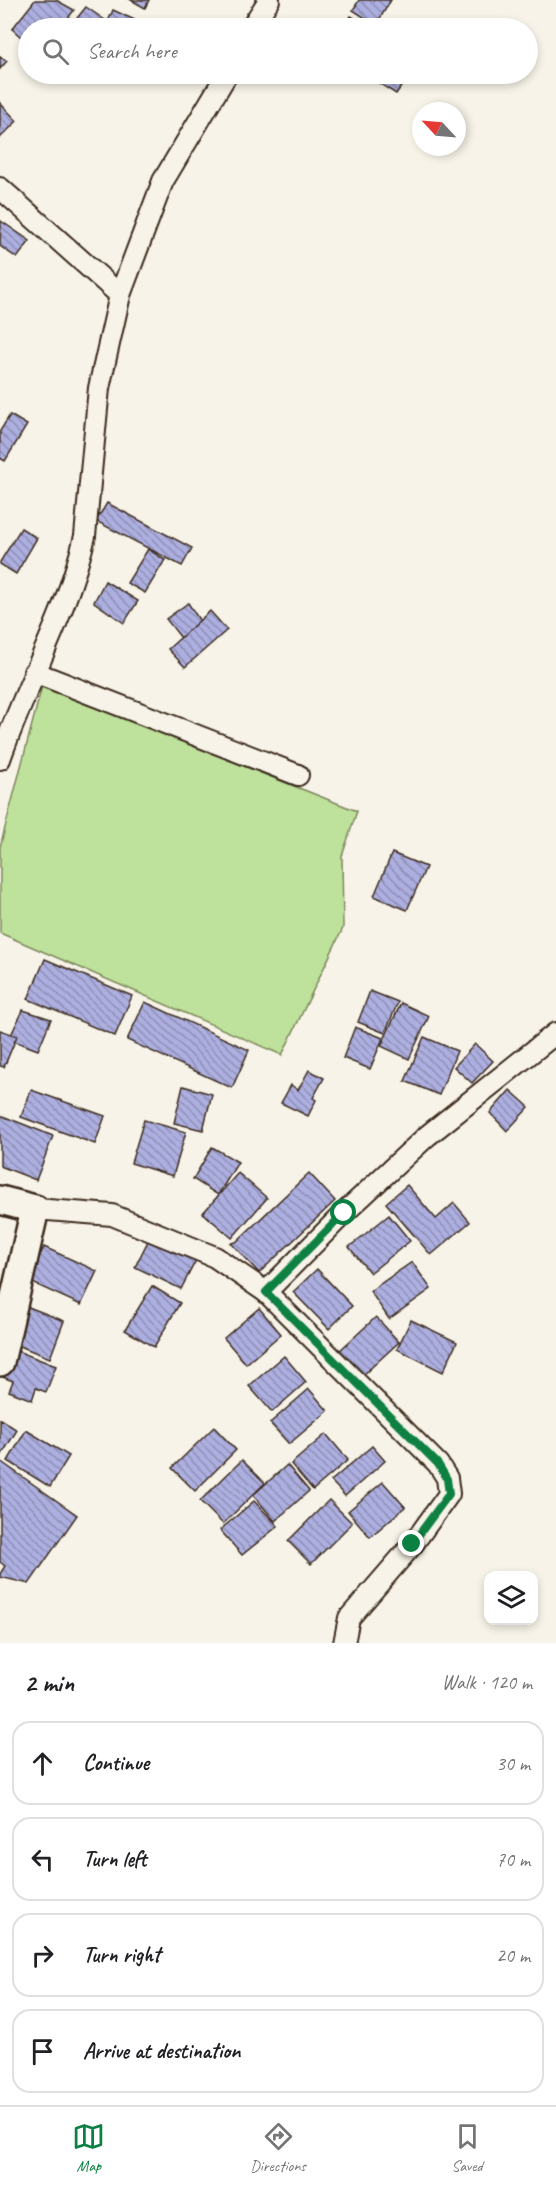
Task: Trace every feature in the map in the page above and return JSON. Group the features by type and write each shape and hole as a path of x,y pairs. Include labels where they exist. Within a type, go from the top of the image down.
{"street":[{"path":"257,18 269,0"},
{"path":"0,759 76,571 86,536 99,388 120,295 163,181 221,84"},
{"path":"0,188 120,295"},
{"path":"34,672 298,775"},
{"path":"266,1292 344,1213 427,1136 556,1033"},
{"path":"0,1200 35,1209 112,1215 215,1257 266,1292 438,1464 447,1479 449,1494 412,1544 349,1618 344,1643"},
{"path":"0,1362 35,1209"}],"green space":[{"path":"42,686 357,811 342,856 343,928 282,1055 0,933 0,847"}],"building":[{"path":"35,0 56,0 74,10 68,18 21,18"},
{"path":"131,0 149,0 145,8"},
{"path":"359,0 391,0 380,18 365,18 353,10"},
{"path":"86,7 102,18 77,18"},
{"path":"113,10 130,18 110,18"},
{"path":"18,21 18,34 12,29"},
{"path":"0,57 7,61 0,69"},
{"path":"380,84 403,84 396,94"},
{"path":"0,103 17,121 0,138"},
{"path":"1,221 30,241 17,258 0,246"},
{"path":"10,415 27,425 5,461 0,458 0,431"},
{"path":"107,503 192,548 182,566 96,521"},
{"path":"21,528 37,538 16,574 0,562"},
{"path":"148,549 165,560 145,593 127,583"},
{"path":"105,581 138,601 124,623 94,602"},
{"path":"188,603 200,621 181,638 166,619"},
{"path":"210,611 227,630 185,667 168,649"},
{"path":"392,853 426,867 407,910 374,896"},
{"path":"45,959 132,996 115,1036 28,999"},
{"path":"370,991 398,1002 385,1033 358,1022"},
{"path":"145,1002 249,1050 232,1088 127,1040"},
{"path":"401,1003 429,1016 409,1059 381,1046"},
{"path":"23,1010 51,1019 38,1050 9,1039"},
{"path":"355,1027 383,1038 370,1069 343,1058"},
{"path":"0,1030 17,1036 4,1067 0,1066"},
{"path":"424,1037 457,1051 439,1095 405,1081"},
{"path":"475,1044 493,1061 472,1083 454,1067"},
{"path":"309,1070 324,1078 313,1098 316,1100 308,1116 281,1103 291,1085 298,1090"},
{"path":"183,1086 212,1094 203,1130 174,1123"},
{"path":"31,1090 105,1116 95,1144 21,1117"},
{"path":"510,1090 529,1107 507,1131 490,1113"},
{"path":"0,1115 53,1136 36,1180 0,1166"},
{"path":"144,1120 186,1132 173,1176 131,1163"},
{"path":"212,1147 238,1162 218,1195 193,1179"},
{"path":"238,1173 267,1198 232,1238 203,1213"},
{"path":"309,1173 335,1201 259,1273 231,1243 236,1242"},
{"path":"407,1185 436,1219 454,1203 470,1222 431,1255 386,1203"},
{"path":"389,1215 410,1241 370,1273 349,1247"},
{"path":"150,1237 196,1260 181,1289 135,1267"},
{"path":"44,1247 97,1271 81,1305 28,1281"},
{"path":"412,1262 431,1289 389,1319 370,1291"},
{"path":"317,1269 352,1306 329,1329 293,1292"},
{"path":"152,1286 180,1303 154,1347 125,1330"},
{"path":"26,1306 64,1321 50,1358 12,1343"},
{"path":"259,1308 281,1334 246,1364 224,1338"},
{"path":"376,1317 399,1342 361,1377 338,1352"},
{"path":"411,1320 457,1342 443,1372 397,1349"},
{"path":"12,1349 56,1366 46,1392 36,1388 32,1400 9,1391 13,1381 0,1376"},
{"path":"284,1356 306,1382 272,1412 249,1386"},
{"path":"309,1389 328,1411 289,1444 270,1423"},
{"path":"0,1419 17,1430 1,1456 0,1455"},
{"path":"214,1427 236,1450 195,1491 172,1468"},
{"path":"26,1430 69,1456 50,1487 8,1461"},
{"path":"326,1434 348,1460 313,1490 291,1464"},
{"path":"372,1446 385,1461 345,1496 331,1481"},
{"path":"242,1460 265,1483 223,1524 200,1501"},
{"path":"0,1461 77,1515 29,1584 0,1577 5,1566 0,1562"},
{"path":"287,1465 309,1491 275,1521 253,1495"},
{"path":"383,1482 405,1507 370,1537 348,1511"},
{"path":"329,1500 352,1523 311,1564 288,1541"},
{"path":"254,1501 278,1526 242,1555 220,1530"}],"route":[{"path":"344,1213 266,1292 438,1464 447,1479 449,1494 412,1544"}]}
